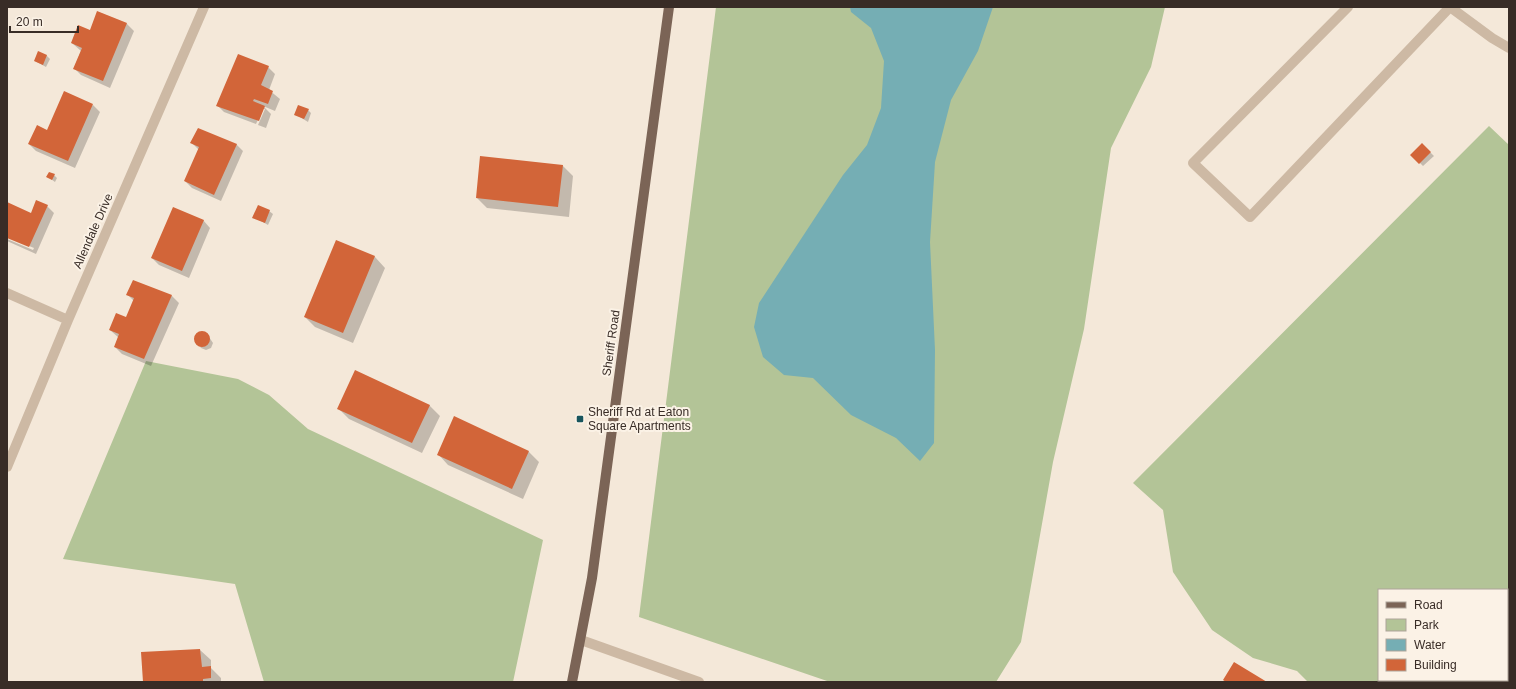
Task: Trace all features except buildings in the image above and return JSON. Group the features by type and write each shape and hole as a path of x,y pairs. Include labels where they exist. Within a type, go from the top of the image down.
{"main road":[{"name":"Sheriff Road","path":"572,682 593,570 669,7"}],"street":[{"name":"Allendale Drive","path":"7,467 68,320 204,7"},
{"path":"1348,7 1193,163 1250,217 1450,7 1492,38 1509,48"},
{"path":"7,293 68,320"},
{"path":"580,640 699,682"}],"green space":[{"path":"716,7 1165,7 1151,67 1111,148 1084,329 1053,462 1021,642 996,682 830,682 639,617"},
{"path":"1489,126 1509,145 1508,603 1508,589 1378,589 1378,681 1380,681 1308,682 1297,671 1253,658 1212,630 1173,572 1163,510 1133,483"},
{"path":"146,361 238,379 269,395 308,429 543,540 513,682 264,682 235,584 63,559"}],"water":[{"path":"850,7 993,7 978,51 951,100 935,162 930,242 935,350 934,443 920,461 896,438 851,415 813,378 784,375 763,357 754,327 759,303 843,175 867,145 881,108 884,61 871,28 851,12"}],"place":[{"name":"Sheriff Rd at Eaton Square Apartments","path":"580,419"}]}
